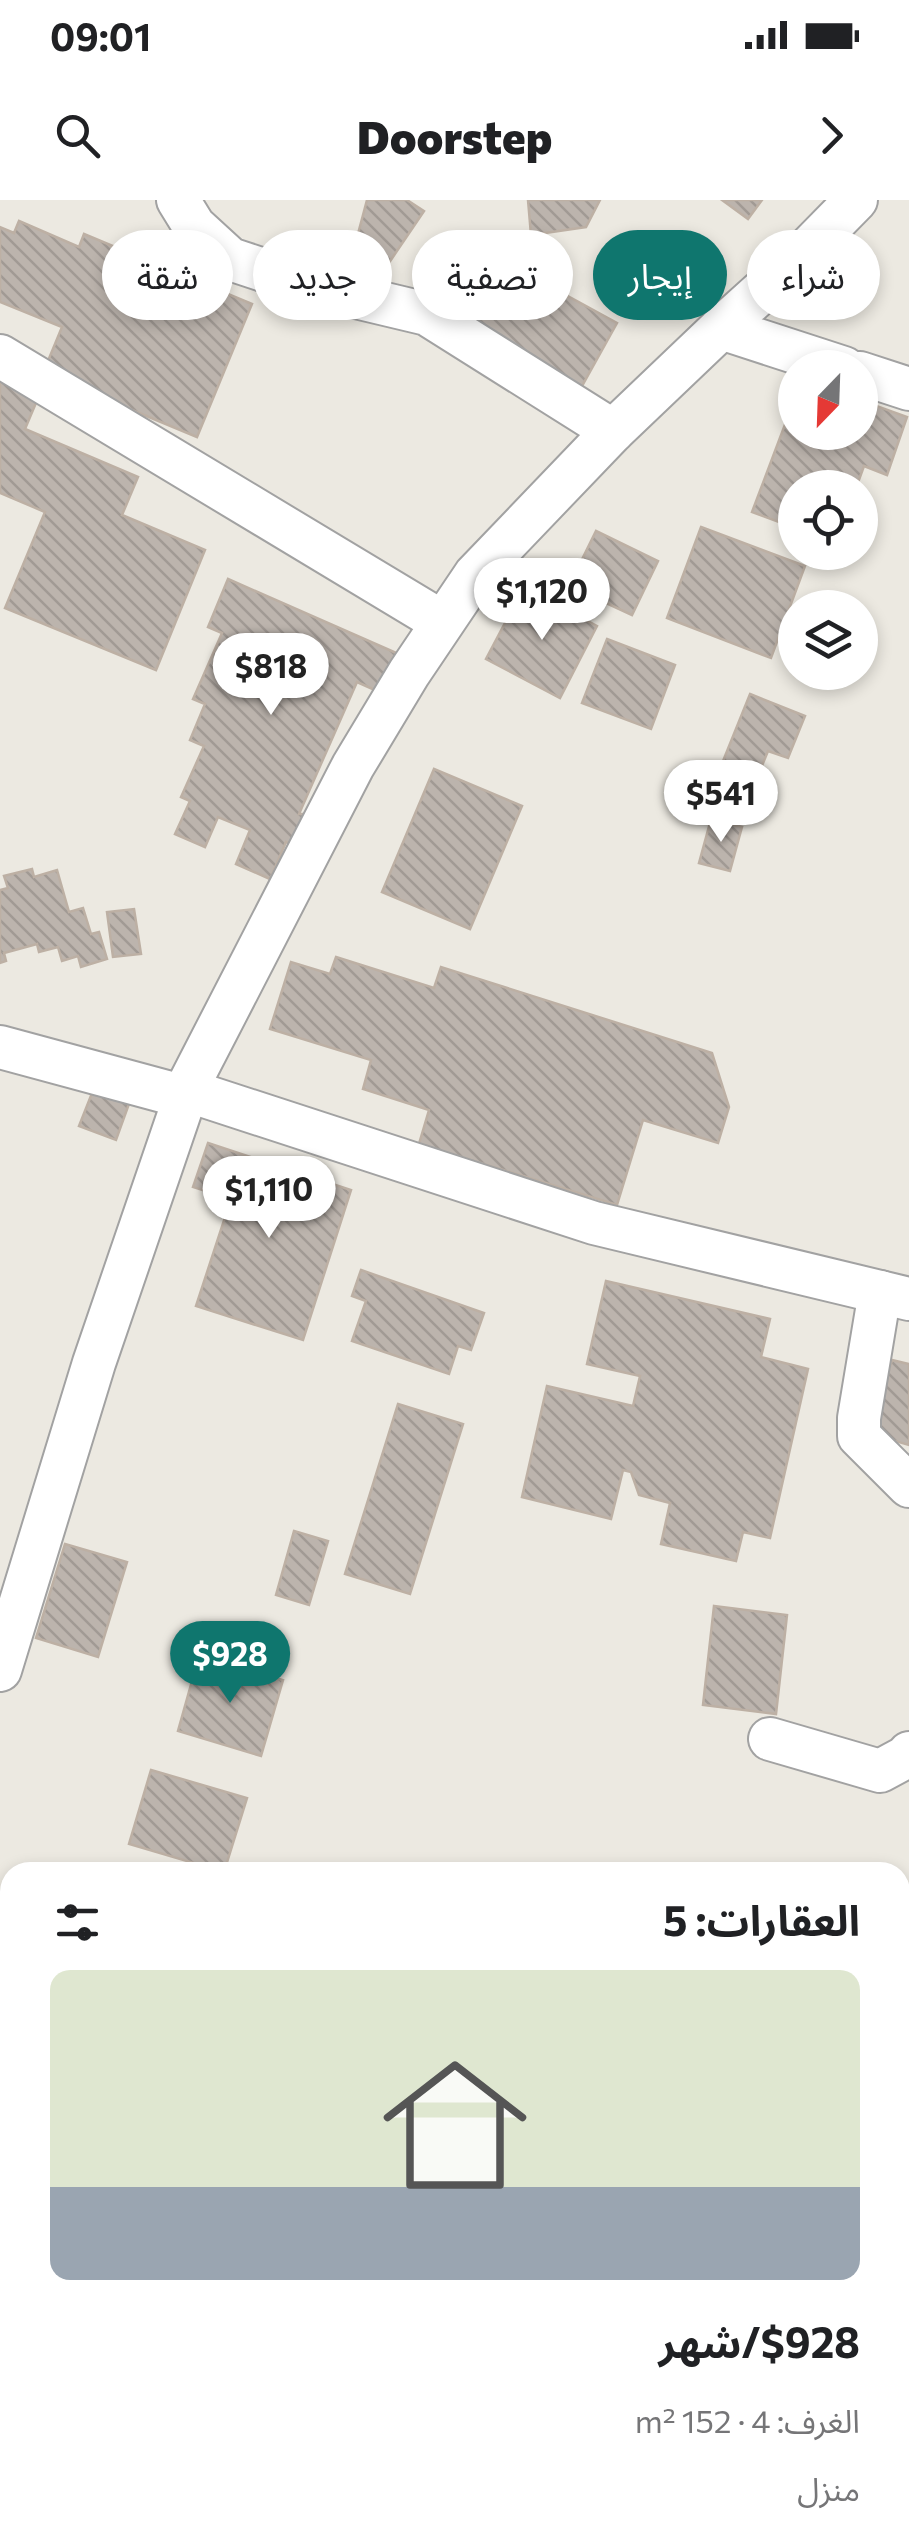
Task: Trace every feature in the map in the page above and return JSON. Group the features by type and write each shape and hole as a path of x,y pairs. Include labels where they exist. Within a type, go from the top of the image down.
{"street":[{"path":"178,200 194,226 230,259 318,288 427,314 613,432"},
{"path":"0,1670 11,1594 186,1094 353,766 475,575 613,432 800,258 856,200"},
{"path":"721,328 789,350"},
{"path":"0,356 442,622"},
{"path":"878,379 909,388"},
{"path":"0,1047 186,1094 594,1223 895,1296 859,1418 859,1436 909,1486"},
{"path":"770,1739 880,1772 909,1753"}],"building":[{"path":"367,200 407,200 424,211 392,258 392,230 359,230"},
{"path":"528,200 600,200 586,227 531,230"},
{"path":"722,200 762,200 748,219"},
{"path":"19,221 79,247 84,234 102,242 102,320 233,320 233,296 252,304 197,437 43,373 62,327 0,302 0,227 14,233"},
{"path":"573,299 593,310 593,320 617,323 577,395 468,335 476,320 573,320"},
{"path":"0,374 41,391 25,429 138,477 122,515 205,550 156,670 5,608 45,512 0,493"},
{"path":"878,407 907,417 887,475 864,466 863,470 778,470 778,522 752,512 778,443 778,450 878,450"},
{"path":"701,527 778,556 778,570 804,570 796,590 778,590 778,639 771,658 667,618"},
{"path":"596,531 658,561 632,615 569,586"},
{"path":"228,579 403,656 386,695 357,682 299,814 306,814 293,845 286,842 270,879 236,864 250,830 218,817 205,847 175,834 190,801 181,797 204,746 190,740 205,704 193,699 222,633 208,627"},
{"path":"524,587 597,626 560,698 486,659"},
{"path":"607,639 675,665 651,729 582,703"},
{"path":"750,694 805,716 788,758 768,751 750,795 715,781"},
{"path":"434,769 522,806 470,929 382,892"},
{"path":"711,819 742,827 730,871 699,863"},
{"path":"32,869 34,877 57,870 69,912 83,908 91,934 99,932 107,959 81,967 78,956 62,961 58,947 39,952 37,944 4,953 6,961 0,963 0,890 8,888 4,876"},
{"path":"134,909 141,954 113,957 107,912"},
{"path":"336,957 434,988 441,967 712,1053 729,1107 718,1143 643,1120 617,1205 419,1144 429,1110 363,1089 371,1060 270,1029 291,962 330,974"},
{"path":"94,1088 130,1101 116,1140 79,1126"},
{"path":"208,1143 351,1190 303,1340 196,1306 231,1199 193,1187"},
{"path":"361,1270 484,1313 471,1350 458,1346 449,1374 352,1341 366,1301 352,1296"},
{"path":"606,1281 770,1319 761,1357 808,1369 770,1538 743,1532 736,1561 661,1544 670,1503 639,1495 631,1472 623,1470 611,1519 522,1497 547,1386 633,1406 640,1376 587,1364"},
{"path":"892,1360 909,1364 909,1445 871,1434"},
{"path":"398,1404 463,1424 410,1594 345,1574"},
{"path":"294,1531 328,1541 309,1605 276,1595"},
{"path":"65,1544 127,1562 98,1657 36,1638"},
{"path":"714,1606 787,1615 776,1714 703,1705"},
{"path":"199,1656 283,1680 261,1756 178,1731"},
{"path":"151,1770 247,1798 227,1862 190,1862 129,1844"}]}
